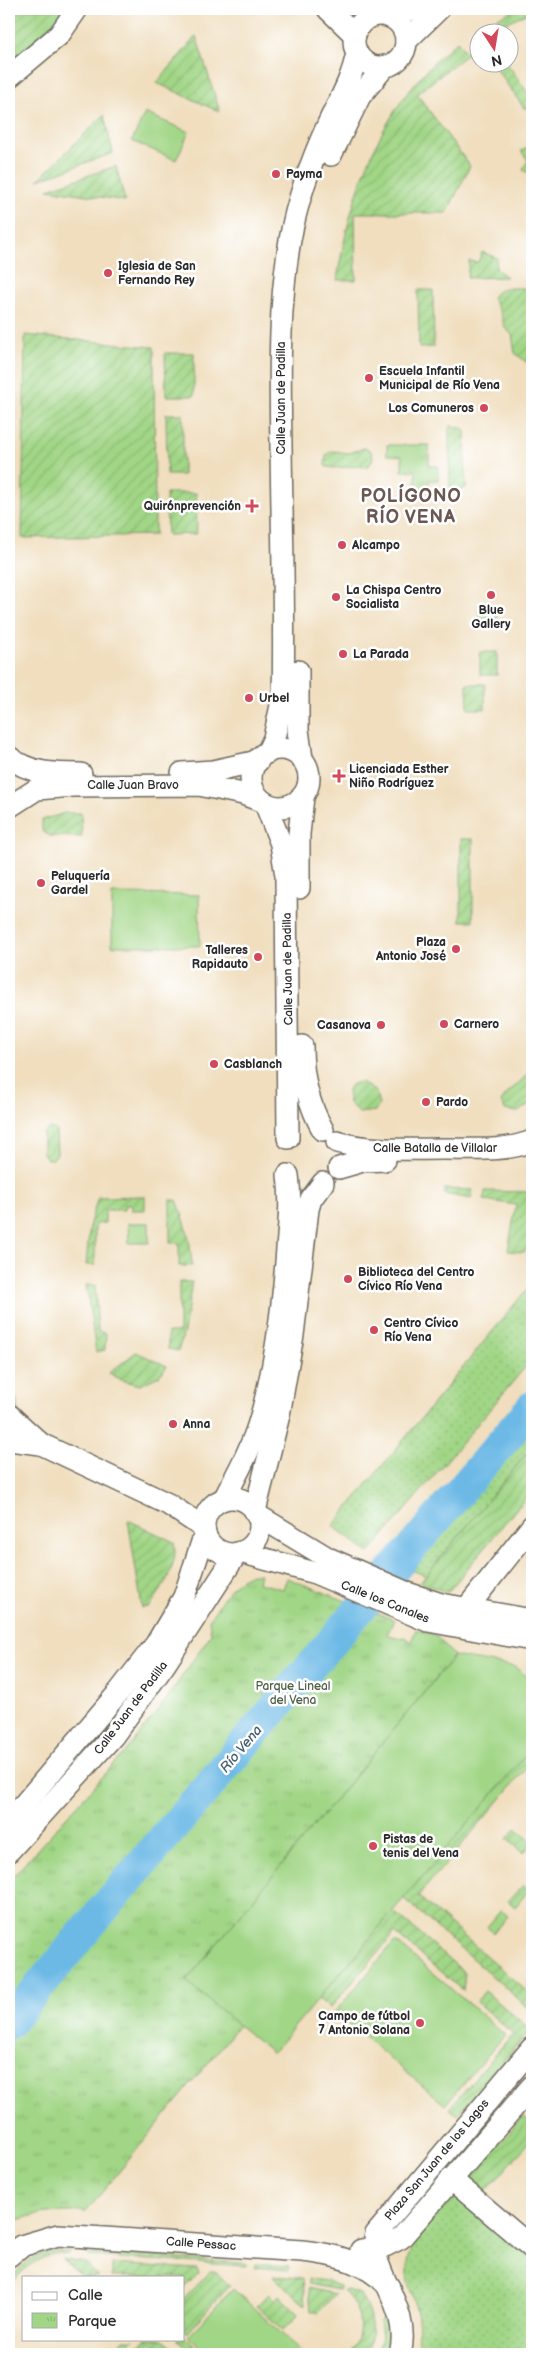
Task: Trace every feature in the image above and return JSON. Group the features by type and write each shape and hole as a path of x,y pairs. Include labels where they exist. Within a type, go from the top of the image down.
{"street":[{"path":"9,77 59,35 77,9"},
{"path":"328,9 356,44 369,64 385,66 401,56 406,41 439,9"},
{"path":"356,44 360,24 377,14 412,9"},
{"path":"377,14 402,27 406,41"},
{"name":"Calle Juan de Padilla","path":"262,757 274,738 283,696 280,391 281,307 284,276 290,238 311,165 353,73 356,44"},
{"name":"Calle Juan de Padilla","path":"302,759 298,712 294,355 296,295 308,225 330,156 340,132 360,96 385,66"},
{"path":"285,750 302,759 309,775 308,789 303,796 290,806 283,807 263,802 252,782 253,769 262,757 285,750"},
{"name":"Calle Juan Bravo","path":"9,757 24,768 37,772 78,774 198,773 229,768 262,757"},
{"name":"Calle Juan Bravo","path":"9,807 37,790 73,786 199,785 243,794 263,802"},
{"name":"Calle Juan de Padilla","path":"303,796 299,834 302,1062 307,1092 314,1115 330,1136"},
{"name":"Calle Juan de Padilla","path":"263,802 281,844 286,876 288,1138"},
{"path":"9,1415 41,1444 168,1504 204,1530 212,1545 217,1549 224,1552 239,1552 248,1548 257,1536 259,1528 256,1513 279,1415 292,1344 308,1209 311,1200 323,1184 339,1168 341,1156 330,1136 307,1128 298,1130 288,1138 282,1154 291,1195 285,1275 271,1371 261,1415 252,1442 222,1500 206,1515 204,1530"},
{"name":"Calle Batalla de Villalar","path":"330,1136 370,1149 508,1148 532,1141"},
{"name":"Calle Batalla de Villalar","path":"339,1168 370,1160 508,1160 532,1155"},
{"path":"288,1175 305,1185 323,1184"},
{"path":"9,1440 41,1444"},
{"path":"168,1504 198,1504 222,1500 242,1500 256,1513"},
{"name":"Calle los Canales","path":"256,1513 313,1550 349,1577 404,1602 437,1622 532,1640"},
{"path":"437,1622 457,1620 532,1526"},
{"name":"Calle Juan de Padilla","path":"9,1822 118,1693 156,1644 184,1597 204,1530"},
{"name":"Calle Juan de Padilla","path":"9,1851 113,1736 165,1664 239,1552"},
{"name":"Calle los Canales","path":"239,1552 349,1577"},
{"name":"Calle los Canales","path":"404,1602 467,1609 532,1620"},
{"name":"Plaza San Juan de los Lagos","path":"374,2248 376,2234 382,2224 532,2048"},
{"name":"Plaza San Juan de los Lagos","path":"321,2253 374,2248 395,2243 401,2238 530,2089 508,2076"},
{"name":"Plaza San Juan de los Lagos","path":"452,2179 532,2248"},
{"name":"Calle Pessac","path":"9,2256 21,2246 58,2235 321,2253 369,2270 389,2287"},
{"path":"374,2248 400,2314 402,2327 400,2354"}],"green space":[{"path":"23,9 65,9 50,31 9,65 9,15 22,12"},
{"path":"515,9 532,9 532,13 525,14 508,22 490,22"},
{"path":"196,36 220,112 157,83"},
{"path":"457,41 467,54 417,94 470,166 447,213 355,213 356,280 337,280 355,201 374,150 386,125 426,70"},
{"path":"498,72 513,72 532,99 532,108 524,108"},
{"path":"145,113 189,132 176,160 132,141"},
{"path":"104,115 113,153 38,180"},
{"path":"532,144 532,175 523,170 528,160 521,151"},
{"path":"116,166 125,201 48,189"},
{"path":"482,252 497,258 496,268 506,277 467,278 469,261 478,262"},
{"path":"532,288 532,372 531,366 515,353 512,335 505,328 501,314 492,298 504,289"},
{"path":"418,290 433,290 434,347 419,348"},
{"path":"25,335 154,347 155,535 22,538"},
{"path":"165,353 194,353 194,396 166,396"},
{"path":"166,414 183,414 183,475 167,475"},
{"path":"451,426 465,429 466,488 454,491 450,488 449,428"},
{"path":"387,445 429,445 429,466 438,466 438,480 429,480 429,488 416,489 416,471 402,471 402,456 387,455"},
{"path":"364,448 370,450 373,456 372,462 366,467 334,468 325,466 326,455 332,451 349,453"},
{"path":"166,493 196,493 197,534 167,535"},
{"path":"480,608 497,608 497,627 480,627"},
{"path":"480,652 497,652 497,675 480,675"},
{"path":"467,684 485,684 485,709 468,709"},
{"path":"65,813 81,813 82,837 50,836 42,831 42,820"},
{"path":"461,839 473,839 473,921 461,921"},
{"path":"112,894 199,895 200,946 112,946"},
{"path":"532,1070 532,1103 517,1112 505,1110 501,1102"},
{"path":"361,1082 376,1092 379,1105 375,1111 359,1113 349,1103 348,1089 352,1084"},
{"path":"49,1128 56,1130 57,1154 53,1159 47,1159 43,1153 43,1133"},
{"path":"444,1189 473,1190 471,1199 444,1194"},
{"path":"485,1191 532,1192 532,1242 524,1252 508,1251 516,1205 484,1200"},
{"path":"145,1196 145,1210 131,1210 131,1205 124,1205 124,1210 105,1210 105,1223 95,1224 95,1265 86,1265 90,1223 98,1197"},
{"path":"170,1200 177,1200 183,1216 192,1266 179,1266 179,1243 170,1243"},
{"path":"128,1223 149,1223 149,1243 129,1243"},
{"path":"179,1282 192,1282 184,1332 178,1351 168,1349 168,1332 179,1332"},
{"path":"532,1283 532,1359 369,1553 333,1526"},
{"path":"86,1285 95,1285 98,1332 106,1333 105,1350 96,1352"},
{"path":"136,1352 167,1366 159,1376 140,1385 122,1380 109,1373"},
{"path":"9,1372 20,1415 9,1401"},
{"path":"532,1424 532,1447 426,1576 412,1570"},
{"path":"532,1447 532,1490 448,1592 420,1583"},
{"path":"128,1520 174,1542 175,1551 172,1568 164,1585 149,1607 142,1608"},
{"name":"Parque Lineal del Vena","path":"252,1574 260,1574 258,1583 283,1589 287,1578 395,1620 387,1634 395,1638 405,1637 411,1643 416,1629 435,1635 454,1656 186,1981 240,2024 86,2212 56,2212 37,2215 18,2220 9,2225 9,1881 131,1745 161,1707 211,1634 209,1620 222,1599 238,1582"},
{"name":"Pistas de tenis del Vena","path":"454,1656 516,1667 529,1678 532,1675 532,1748 272,2053 186,1981"},
{"path":"532,1747 532,1762 418,1896 532,1996 532,2011 403,1898"},
{"path":"516,1828 532,1842 524,1853 507,1839"},
{"path":"523,1885 529,1890 515,1907 508,1901"},
{"path":"501,1910 508,1916 493,1933 487,1927"},
{"path":"393,1911 465,1973 463,1991 395,1933 330,2008 318,1999"},
{"name":"Campo de fútbol 7 Antonio Solana","path":"395,1941 505,2035 445,2105 335,2012"},
{"path":"485,1991 531,2030 457,2115 449,2109 513,2033 476,2002"},
{"path":"523,2116 532,2124 532,2139 482,2196 467,2182"},
{"path":"458,2192 532,2256 532,2354 417,2354 418,2320 407,2275 411,2251 424,2230"},
{"path":"69,2251 68,2254 58,2254 34,2262 9,2287 9,2281 22,2266 34,2257 49,2252"},
{"path":"84,2252 246,2263 246,2266 88,2256"},
{"path":"62,2259 85,2263 98,2276 82,2276"},
{"path":"112,2264 197,2269 199,2273 185,2287 185,2276 112,2276"},
{"path":"255,2264 290,2266 289,2270 254,2267"},
{"path":"210,2271 215,2271 230,2286 186,2333 185,2297"},
{"path":"273,2276 303,2278 305,2305"},
{"path":"309,2279 328,2281 341,2287 338,2290 309,2284"},
{"path":"309,2288 335,2294 318,2313 311,2311"},
{"path":"233,2289 304,2354 207,2354 188,2336"},
{"path":"345,2289 360,2294 367,2308 371,2323 371,2338 366,2354 350,2354 358,2338 359,2321 354,2305 343,2291"},
{"path":"269,2294 275,2300 279,2295 298,2314 283,2330 256,2306"},
{"path":"392,2320 393,2335 390,2354 377,2354 382,2337 380,2321"},
{"path":"185,2337 203,2354 193,2354 178,2340 185,2340"},
{"path":"123,2340 133,2340 120,2354 110,2354"},
{"path":"144,2340 165,2340 180,2354 164,2354 151,2342 139,2354 131,2354"}],"waterway":[{"name":"Río Vena","path":"9,2023 89,1926 532,1407"}],"place":[{"name":"Payma","path":"276,174"},
{"name":"Iglesia de San Fernando Rey","path":"108,273"},
{"name":"Escuela Infantil Municipal de Río Vena","path":"369,378"},
{"name":"Los Comuneros","path":"484,408"},
{"name":"Quirónprevención","path":"252,506"},
{"name":"Alcampo","path":"342,545"},
{"name":"Blue Gallery","path":"491,595"},
{"name":"La Chispa Centro Socialista","path":"336,597"},
{"name":"La Parada","path":"343,654"},
{"name":"Urbel","path":"249,698"},
{"name":"Licenciada Esther Niño Rodríguez","path":"339,776"},
{"name":"Peluquería Gardel","path":"41,883"},
{"name":"Plaza Antonio José","path":"456,949"},
{"name":"Talleres Rapidauto","path":"258,957"},
{"name":"Carnero","path":"444,1024"},
{"name":"Casanova","path":"381,1025"},
{"name":"Casblanch","path":"214,1064"},
{"name":"Pardo","path":"426,1102"},
{"name":"Biblioteca del Centro Cívico Río Vena","path":"348,1279"},
{"name":"Centro Cívico Río Vena","path":"374,1330"},
{"name":"Anna","path":"173,1424"},
{"name":"Pistas de tenis del Vena","path":"373,1846"},
{"name":"Campo de fútbol 7 Antonio Solana","path":"420,2023"}],"district":[{"name":"POLÍGONO RÍO VENA","path":"411,506"}]}
